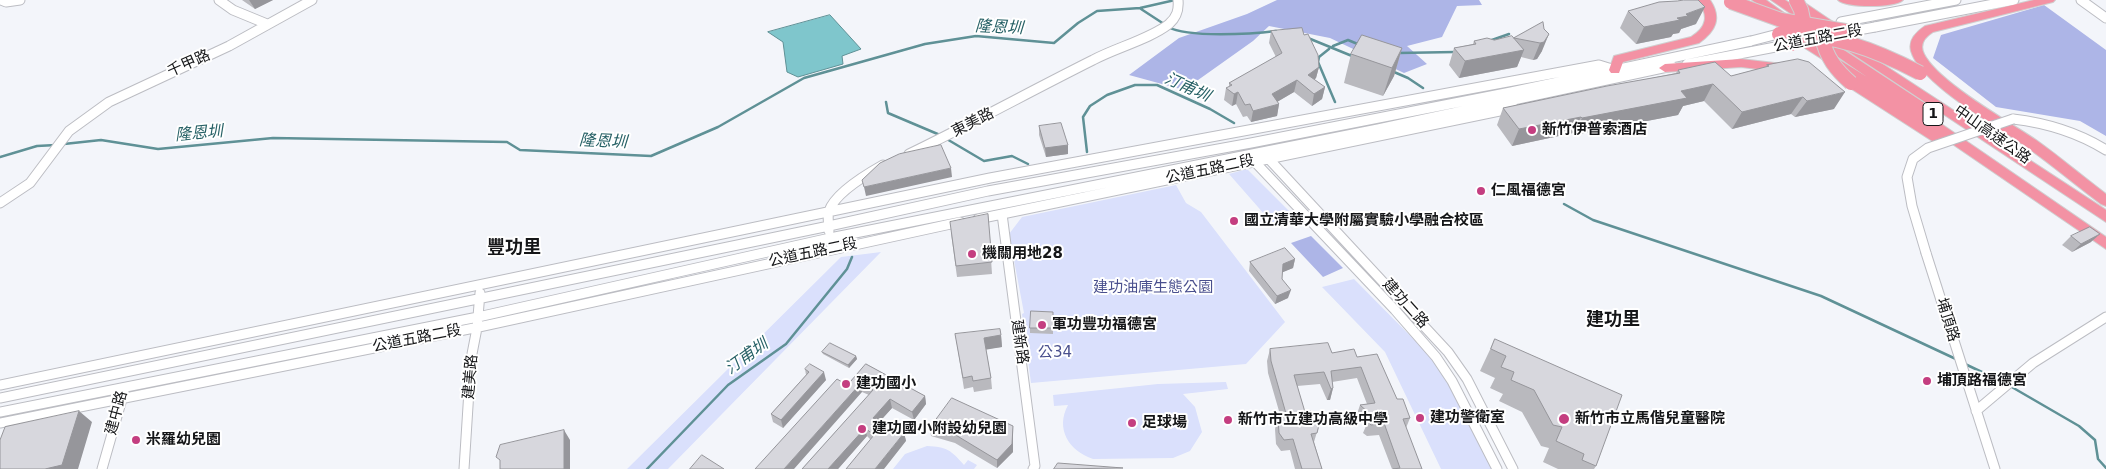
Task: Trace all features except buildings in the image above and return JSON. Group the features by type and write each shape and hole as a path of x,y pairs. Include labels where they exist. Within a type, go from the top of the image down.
{"highway":[{"path":"1618,73 1618,59 1695,40 1706,34 1711,25 1712,16 1709,5 1704,0"},
{"name":"中山高速公路","path":"1758,0 1919,104 2106,234"},
{"name":"中山高速公路","path":"1778,0 1926,96 2106,217"},
{"path":"1791,0 2106,203"},
{"path":"1796,0 1816,31 1828,58 1834,67 1851,83 2106,244"},
{"path":"1844,0 1864,3 1897,0"},
{"path":"2049,0 1929,29 1921,34 1916,42 1917,52 1924,65 1942,82 2033,145 2106,203"},
{"path":"1732,1 1774,18 1870,49 1968,101"},
{"path":"1732,1 1934,125 2106,244"},
{"path":"1790,44 1816,31 1841,22"},
{"path":"1779,34 1816,31 1850,32"},
{"path":"1665,68 1741,63 1795,70"},
{"path":"1833,84 1925,131"}],"street":[{"path":"1,0 6,2 20,0"},
{"path":"219,0 233,10 267,24"},
{"name":"千甲路","path":"0,203 30,183 69,131 117,97 228,46 312,0"},
{"name":"公道五路二段","path":"1841,22 1956,0"},
{"name":"公道五路二段","path":"1850,32 2013,0"},
{"path":"2081,0 2106,18"},
{"name":"東美路","path":"900,158 944,138 1094,59 1161,29 1171,23 1178,14 1179,2"},
{"name":"公道五路二段","path":"0,398 829,226 988,191 1251,143 1511,92 1618,73 1665,68 1762,50 1790,44 1816,31"},
{"name":"公道五路二段","path":"0,412 478,316 830,238 1378,129 1779,34"},
{"name":"公道五路二段","path":"0,385 990,178 1599,65 1618,73"},
{"name":"公道五路二段","path":"0,423 122,397 477,328 832,248 1607,88 1616,85 1618,73"},
{"name":"埔頂路","path":"1969,387 1912,206 1907,176 1913,159 1928,148 2013,119 2043,122 2066,129 2106,150"},
{"path":"1251,143 1300,121"},
{"name":"建功二路","path":"1268,158 1448,352 1468,379 1513,469"},
{"name":"建功二路","path":"1254,161 1395,310 1436,357 1452,381 1497,469"},
{"path":"832,248 828,212 833,204 861,178 891,162"},
{"name":"建新路","path":"1002,214 1035,466 1032,469"},
{"name":"建美路","path":"464,469 471,359 477,328 480,286"},
{"path":"1976,411 2033,363 2106,317"},
{"name":"建中路","path":"102,469 133,358"},
{"path":"1969,387 1995,469"}],"green space":[{"path":"1247,169 1293,215 1272,223 1229,174"},
{"name":"建功油庫生態公園","path":"1176,185 1186,203 1201,212 1285,322 1246,364 1031,383 1022,314 1024,313 1009,234 1022,217"},
{"path":"881,252 668,469 627,469 841,257"},
{"path":"1354,279 1448,374 1494,469 1441,469 1385,352 1322,287"},
{"path":"1226,382 1228,389 1183,394 1195,407 1202,432 1190,451 1173,458 1093,459 1077,451 1067,438 1063,422 1068,405 1054,406 1053,395 1158,384"},
{"path":"927,446 948,450 964,465 968,460 977,465 974,469 893,469 905,454"}],"shaded area":[{"path":"1277,0 1479,0 1482,5 1457,6 1442,37 1407,46 1427,64 1404,73 1330,38 1269,26 1253,41 1184,90 1129,75 1179,38 1247,14"},
{"path":"2044,5 2106,50 2106,136 2080,121 1996,107 1933,58 1941,35"},
{"path":"830,15 861,49 842,56 843,64 798,77 787,72 783,42 768,32"},
{"path":"1311,236 1343,268 1323,277 1291,243"}],"waterway":[{"name":"隆恩圳","path":"64,144 101,140 158,149 273,138 507,142 520,150 651,156 718,127 804,78 925,44 976,36 1054,43 1078,23 1097,11 1140,8 1175,0"},
{"path":"1141,9 1164,24"},
{"path":"1168,27 1190,33 1205,34 1276,31"},
{"name":"汀甫圳","path":"1489,41 1509,34"},
{"name":"汀甫圳","path":"1308,38 1352,56"},
{"name":"汀甫圳","path":"1333,46 1348,40 1360,45"},
{"name":"汀甫圳","path":"1329,49 1319,57 1318,62 1335,102"},
{"name":"汀甫圳","path":"1398,53 1455,52"},
{"path":"1394,72 1408,78 1423,88"},
{"name":"汀甫圳","path":"1087,152 1083,117 1090,106 1107,95 1135,85 1157,85 1210,109 1234,123"},
{"path":"886,102 888,113 940,135"},
{"path":"945,138 984,161 1012,156 1028,164"},
{"name":"隆恩圳","path":"0,157 37,146 56,145"},
{"path":"1564,204 1593,220 1821,296 1958,360"},
{"name":"汀甫圳","path":"647,469 728,385 786,344 847,269 852,257"},
{"path":"1965,364 2005,383"},
{"path":"2010,386 2079,426 2095,440 2098,459 2106,468"}],"place":[{"name":"新竹伊普索酒店","path":"1532,130"},
{"name":"仁風福德宮","path":"1481,191"},
{"name":"國立清華大學附屬實驗小學融合校區","path":"1234,221"},
{"name":"機關用地28","path":"972,254"},
{"name":"軍功豐功福德宮","path":"1042,325"},
{"name":"埔頂路福德宮","path":"1927,381"},
{"name":"建功國小","path":"846,384"},
{"name":"建功警衛室","path":"1420,418"},
{"name":"新竹市立馬偕兒童醫院","path":"1564,419"},
{"name":"新竹市立建功高級中學","path":"1228,420"},
{"name":"足球場","path":"1132,423"},
{"name":"建功國小附設幼兒園","path":"862,429"},
{"name":"米羅幼兒園","path":"136,440"}],"district":[{"name":"豐功里","path":"514,248"},
{"name":"建功里","path":"1613,320"}],"park label":[{"name":"公34","path":"1055,353"}]}
